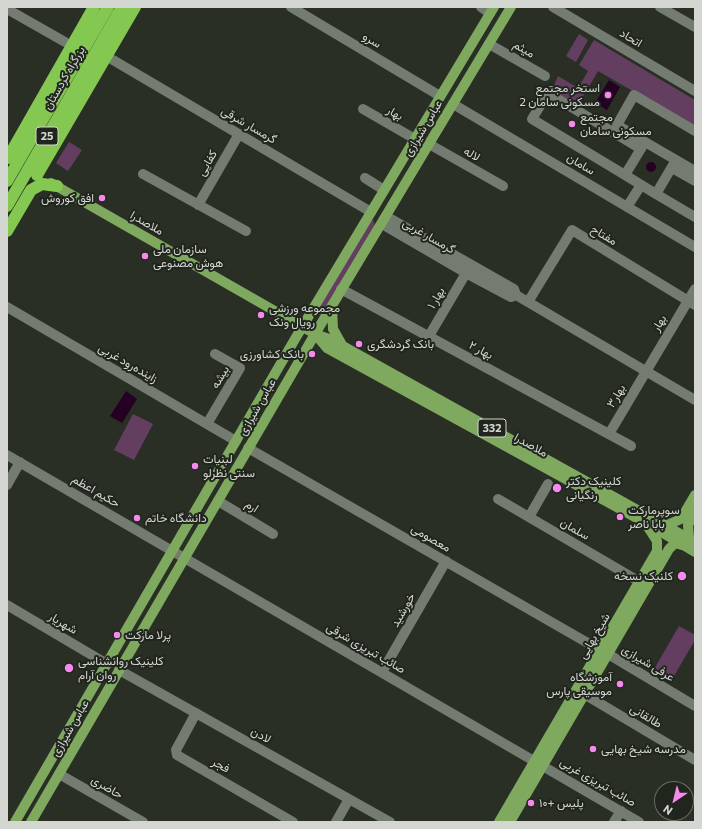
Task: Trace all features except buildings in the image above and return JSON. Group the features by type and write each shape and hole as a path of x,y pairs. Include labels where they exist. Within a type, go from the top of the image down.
{"highway":[{"path":"7,158 30,122 94,7"},
{"name":"بزرگراه کردستان","path":"7,181 108,7"},
{"name":"بزرگراه کردستان","path":"7,206 122,7"},
{"path":"37,175 135,7"},
{"path":"30,122 30,130 35,137 42,141 50,142 58,140"},
{"path":"7,231 31,190 42,184 57,186"}],"main road":[{"name":"عباس شیرازی","path":"31,822 324,318 511,7"},
{"name":"عباس شیرازی","path":"15,822 302,327 492,10"},
{"name":"ملاصدرا","path":"7,158 302,327 343,346 671,524 688,538 695,552"},
{"path":"372,212 384,219"},
{"path":"332,306 333,329 343,346"},
{"path":"311,312 316,319 324,318"},
{"name":"ملاصدرا","path":"315,334 327,348 646,524 688,538"},
{"path":"671,524 681,519 695,495"},
{"path":"646,524 657,541 670,548 688,538 688,522 695,511"},
{"name":"شیخ بهایی","path":"627,613 640,582 658,551 657,541"},
{"name":"شیخ بهایی","path":"510,822 539,763 627,613 670,548"},
{"name":"شیخ بهایی","path":"499,822 584,694 604,652"}],"street":[{"name":"سرو","path":"291,7 440,96"},
{"path":"481,7 492,10"},
{"name":"اتحاد","path":"553,7 695,91"},
{"path":"660,7 695,27"},
{"path":"7,9 65,42"},
{"name":"میثم","path":"489,44 545,76"},
{"name":"گرمسار شرقی","path":"113,60 372,212"},
{"path":"695,181 674,164 643,145 548,93 532,119 695,217"},
{"path":"643,145 616,125 634,95 695,131"},
{"name":"سامان","path":"453,104 695,248"},
{"name":"بهار","path":"363,109 415,139"},
{"name":"کفایی","path":"198,205 239,134"},
{"name":"لاله","path":"429,144 503,186"},
{"path":"625,175 643,145"},
{"path":"674,164 695,171"},
{"path":"656,194 674,164"},
{"path":"143,174 246,231"},
{"path":"365,178 384,190"},
{"path":"627,207 641,185"},
{"name":"گرمسار غربی","path":"384,219 391,219 468,269 514,289 516,295 695,400"},
{"name":"مفتاح","path":"528,302 572,230 692,303"},
{"name":"بهار ۱","path":"429,336 468,269"},
{"name":"بهار","path":"646,371 692,303 695,289"},
{"name":"بهار ۲","path":"341,290 631,446"},
{"name":"زاینده‌رود غربی","path":"7,307 236,441"},
{"name":"بیشه","path":"207,424 240,368 214,354"},
{"name":"بهار۳","path":"609,434 646,371"},
{"name":"معصومی","path":"248,448 604,652"},
{"name":"حکیم اعظم","path":"7,455 172,550"},
{"path":"7,485 20,462"},
{"path":"528,517 548,484"},
{"name":"سلمان","path":"498,500 640,582"},
{"name":"ارم","path":"218,501 272,534"},
{"path":"172,550 185,558"},
{"name":"صائب تبریزی شرقی","path":"185,558 539,763"},
{"name":"خورشید","path":"382,672 446,561"},
{"name":"شهریار","path":"7,605 106,664"},
{"name":"عرفی شیرازی","path":"604,652 695,706"},
{"name":"لادن","path":"119,670 390,822"},
{"name":"طالقانی","path":"584,694 695,760"},
{"name":"فجر","path":"196,713 176,750 177,755 293,822"},
{"name":"صائب تبریزی غربی","path":"539,763 639,822"},
{"name":"حاضری","path":"59,774 143,822"},
{"path":"336,822 350,799"},
{"path":"614,822 621,811"}],"shaded area":[{"path":"579,34 588,40 576,62 566,56"},
{"path":"594,40 695,100 695,127 598,71 578,105 552,90 558,76 578,88 588,71 579,65"},
{"name":"استخر مجتمع مسکونی سامان 2","path":"609,80 620,87 607,110 595,103"},
{"path":"69,142 82,150 68,171 56,163"},
{"path":"649,162 653,162 655,163 655,171 649,172 646,169 646,165"},
{"path":"373,220 375,226 323,312 320,315 317,314 316,312 370,221"},
{"path":"126,391 137,399 122,423 110,416"},
{"path":"133,414 153,424 134,460 114,450"},
{"path":"679,626 695,635 695,640 671,681 653,671"}],"place":[{"name":"استخر مجتمع مسکونی سامان 2","path":"608,95"},
{"name":"مجتمع مسکونی سامان","path":"572,124"},
{"name":"افق کوروش","path":"102,198"},
{"name":"سازمان ملی هوش مصنوعی","path":"145,256"},
{"name":"مجموعه ورزشی رویال ونک","path":"261,315"},
{"name":"بانک گردشگری","path":"359,344"},
{"name":"بانک کشاورزی","path":"312,354"},
{"name":"لبنیات سنتی نظرلو","path":"195,466"},
{"name":"کلینیک دکتر رنگیانی","path":"557,488"},
{"name":"سوپرمارکت بابا ناصر","path":"620,517"},
{"name":"دانشگاه خاتم","path":"137,518"},
{"name":"کلنیک نسخه","path":"682,576"},
{"name":"پرلا مارکت","path":"117,635"},
{"name":"کلینیک روانشناسی روان آرام","path":"69,668"},
{"name":"آموزشگاه موسیقی پارس","path":"620,684"},
{"name":"مدرسه شیخ بهایی","path":"593,749"},
{"name":"پلیس +۱۰","path":"531,803"}]}
